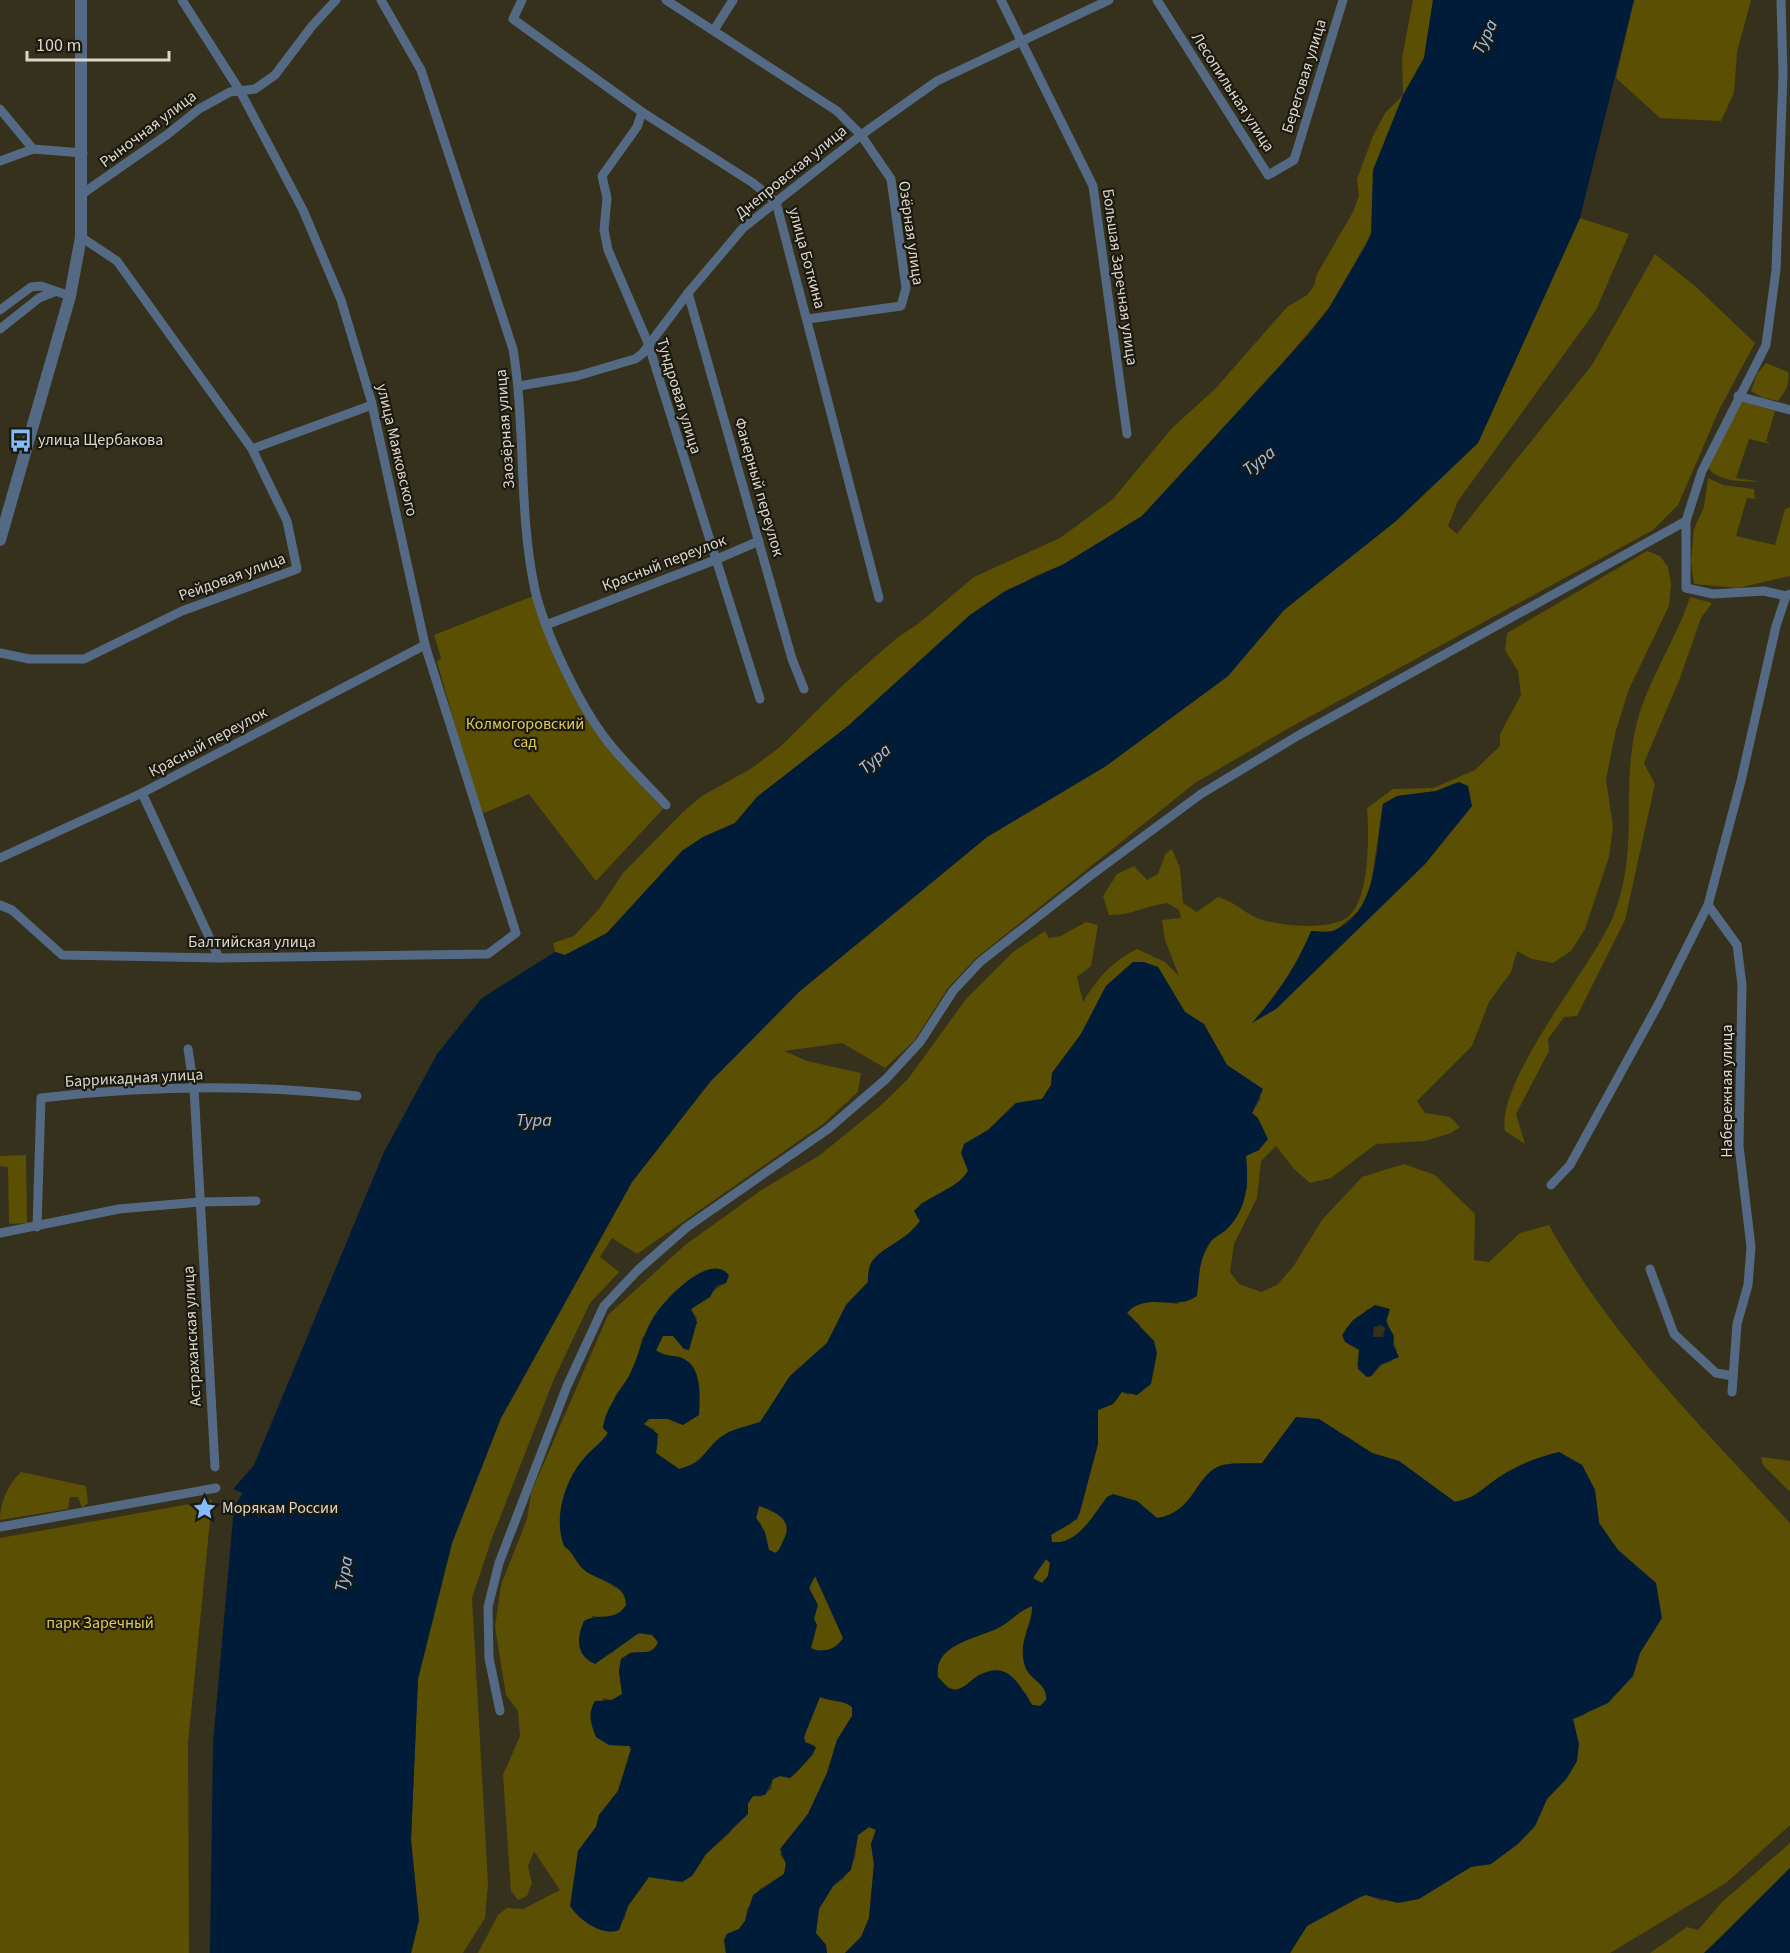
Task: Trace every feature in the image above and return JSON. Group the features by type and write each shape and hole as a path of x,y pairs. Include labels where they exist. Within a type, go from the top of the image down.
{"street":[{"path":"0,540 70,296 81,237 83,153 81,0"},
{"name":"улица Маяковского","path":"182,0 240,91 303,210 341,300 372,405 425,645 516,933"},
{"name":"Рыночная улица","path":"82,194 168,134 199,108 230,92 255,90 275,75 312,26 336,0"},
{"name":"Заозёрная улица","path":"381,0 421,70 502,309 513,349 519,386 525,504 535,590 546,625 577,692 604,738 666,805"},
{"name":"улица Боткина","path":"522,0 513,19 642,112 753,183 776,202 808,319 845,475 879,598"},
{"name":"Озёрная улица","path":"666,0 837,111 861,135 891,179 906,288 901,306 808,319"},
{"path":"714,30 733,0"},
{"name":"Большая Заречная улица","path":"1001,0 1093,186 1127,434"},
{"name":"Днепровская улица","path":"519,386 577,376 623,364 642,354 688,293 743,228 861,135 937,81 1110,0"},
{"name":"Лесопильная улица","path":"1157,0 1268,175 1294,160"},
{"name":"Береговая улица","path":"1294,160 1343,0"},
{"path":"1551,1185 1570,1165 1659,1003 1708,905 1741,781 1776,626 1788,595 1764,591 1713,594 1686,588 1686,521 1702,471 1738,396 1766,345 1776,270 1783,74 1781,0"},
{"path":"0,109 33,149"},
{"name":"Тундровая улица","path":"642,112 637,127 602,176 607,198 604,230 608,250 648,344 760,699"},
{"path":"0,161 33,149 83,153"},
{"name":"Рейдовая улица","path":"0,653 29,659 84,659 182,611 297,569 287,521 252,449 117,261 81,237"},
{"path":"0,310 30,287 41,286 70,296"},
{"path":"0,328 39,298 54,292"},
{"name":"Фанерный переулок","path":"688,293 792,659 804,689"},
{"path":"1738,396 1790,410"},
{"path":"252,449 372,405"},
{"path":"500,1711 489,1658 488,1617 499,1563 567,1386 604,1306 638,1270 687,1227 828,1129 886,1079 920,1042 953,991 980,962 1090,876 1201,794 1309,730 1686,521"},
{"name":"Красный переулок","path":"546,625 715,561 759,540"},
{"name":"Красный переулок","path":"0,858 142,793 425,645"},
{"path":"142,793 219,958"},
{"name":"Балтийская улица","path":"0,905 12,910 62,955 219,958 488,954 516,933"},
{"name":"Набережная улица","path":"1708,905 1737,945 1742,985 1739,1146 1751,1247 1748,1285 1737,1324 1732,1392"},
{"name":"Астраханская улица","path":"188,1049 194,1088 215,1467"},
{"name":"Баррикадная улица","path":"37,1227 41,1098 194,1088 320,1092 357,1096"},
{"path":"0,1233 119,1209 200,1202 256,1202"},
{"path":"1650,1269 1674,1334 1716,1373 1732,1376"},
{"path":"0,1527 216,1488"}],"green space":[{"path":"1413,0 1433,0 1424,58 1403,95 1402,58"},
{"path":"1634,0 1751,0 1737,52 1734,93 1721,121 1660,118 1616,78"},
{"path":"1403,95 1371,234 1329,308 1270,378 1142,516 1064,564 1035,576 970,615 848,726 757,797 735,823 703,837 682,851 607,933 565,955 555,952 553,943 574,936 599,909 623,873 683,812 702,796 752,768 780,747 844,684 898,637 918,624 974,577 1060,538 1113,499 1172,428 1216,388 1287,307 1307,295 1314,286 1317,274 1353,212 1359,196 1357,179 1373,136 1385,113"},
{"path":"1580,218 1629,234 1596,310 1458,501 1448,526 1457,534 1592,365 1655,254 1695,286 1755,343 1720,408 1678,505 1653,530 1289,728 1195,783 976,958 948,988 914,1041 885,1068 842,1043 784,1051 807,1061 861,1073 858,1092 823,1124 637,1254 612,1238 600,1257 619,1272 590,1303 554,1379 492,1538 472,1598 488,1884 485,1918 463,1953 411,1953 419,1920 411,1840 418,1679 452,1543 501,1418 632,1182 710,1082 800,991 987,837 1106,766 1228,676 1284,610 1396,521 1478,443"},
{"path":"1766,363 1788,372 1786,388 1778,401 1763,398 1751,391 1757,374"},
{"path":"1741,401 1775,411 1766,441 1771,444 1749,439 1736,478 1763,482 1725,479 1708,467"},
{"path":"1708,478 1723,485 1754,489 1755,499 1747,498 1736,536 1775,545 1785,509 1790,507 1790,576 1738,588 1694,584 1691,562 1694,529 1704,507"},
{"path":"1647,551 1660,556 1668,567 1671,584 1669,606 1629,689 1616,730 1606,779 1613,827 1609,857 1585,929 1571,951 1553,963 1532,959 1517,951 1511,972 1489,1002 1472,1046 1417,1101 1425,1113 1450,1117 1460,1127 1451,1133 1425,1141 1376,1144 1331,1178 1310,1183 1294,1169 1276,1146 1261,1161 1257,1198 1234,1244 1230,1272 1239,1284 1261,1292 1277,1285 1293,1267 1322,1220 1362,1177 1404,1164 1435,1175 1475,1214 1474,1260 1489,1262 1520,1233 1549,1225 1600,1306 1630,1344 1692,1417 1790,1523 1790,1825 1726,1883 1610,1953 1290,1953 1307,1926 1360,1897 1366,1895 1382,1901 1451,1878 1471,1867 1491,1864 1535,1826 1547,1799 1567,1778 1573,1719 1584,1715 1633,1676 1656,1583 1618,1550 1599,1523 1595,1490 1582,1465 1559,1452 1515,1468 1468,1499 1455,1502 1399,1461 1372,1453 1348,1437 1285,1432 1262,1463 1220,1466 1206,1477 1188,1502 1170,1515 1157,1518 1137,1501 1107,1497 1077,1534 1061,1542 1052,1542 1051,1535 1072,1523 1086,1485 1098,1444 1098,1410 1113,1404 1122,1392 1129,1395 1140,1325 1127,1313 1144,1303 1178,1304 1211,1241 1224,1231 1247,1189 1246,1155 1259,1150 1252,1113 1261,1098 1248,1079 1227,1065 1204,1025 1185,1012 1158,967 1133,962 1106,986 1081,1034 1052,1073 1051,1085 1042,1099 1016,1103 988,1130 964,1144 968,1171 961,1181 920,1204 917,1217 920,1221 874,1262 868,1282 846,1305 827,1343 790,1376 760,1423 726,1434 696,1462 679,1469 656,1453 658,1443 654,1429 643,1424 649,1419 668,1419 683,1425 681,1357 662,1355 656,1350 663,1336 674,1336 684,1349 697,1318 691,1310 726,1283 729,1275 642,1338 638,1356 628,1378 616,1394 603,1428 608,1432 564,1546 572,1552 581,1567 625,1593 626,1605 619,1613 607,1617 592,1616 611,1654 629,1638 640,1633 652,1635 658,1642 653,1650 630,1653 621,1659 619,1671 622,1694 612,1700 603,1698 609,1745 629,1746 631,1749 618,1791 599,1815 596,1827 578,1851 571,1906 590,1925 624,1920 628,1906 649,1877 674,1881 692,1876 706,1854 729,1834 753,1796 761,1797 771,1789 773,1779 780,1776 790,1778 814,1754 814,1745 805,1742 804,1738 817,1699 820,1697 844,1703 852,1707 852,1716 837,1740 827,1773 808,1814 780,1854 786,1863 784,1874 760,1889 747,1909 745,1921 739,1929 727,1934 724,1940 726,1953 478,1953 498,1915 507,1908 523,1909 560,1890 534,1851 528,1866 532,1883 527,1896 518,1900 511,1891 503,1775 520,1736 518,1711 506,1695 495,1627 501,1585 527,1519 531,1493 608,1315 685,1245 763,1189 820,1155 879,1107 908,1079 966,999 1013,952 1045,931 1049,938 1061,936 1086,922 1098,925 1091,966 1077,977 1083,1002 1106,971 1137,949 1165,962 1179,976 1165,940 1162,920 1181,918 1179,910 1167,903 1124,914 1109,915 1103,896 1117,874 1134,866 1147,880 1158,874 1166,853 1172,849 1180,868 1183,903 1197,912 1218,897 1257,918 1282,924 1307,926 1331,924 1349,916 1361,895 1367,865 1367,808 1393,789 1433,788 1475,770 1500,746 1500,734 1521,695 1518,671 1505,650 1507,633","holes":["1459,782 1472,806 1425,864 1276,1009 1254,1021 1282,989 1299,961 1361,909 1370,890 1383,804 1397,796 1436,791","1368,1309 1386,1318 1397,1352 1392,1361 1381,1365 1372,1376 1367,1377 1357,1365 1359,1350 1345,1329"]},
{"name":"Колмогоровский сад","path":"533,596 553,652 590,724 663,809 596,881 529,794 484,813 478,805 437,662 441,658 434,635"},
{"path":"1690,597 1712,603 1701,618 1680,678 1644,763 1655,784 1625,920 1577,1016 1564,1017 1548,1039 1549,1051 1516,1114 1525,1144 1505,1131 1506,1109 1529,1055 1601,941 1612,919 1620,895 1628,848 1629,779 1635,731 1646,696"},
{"path":"26,1155 27,1223 9,1224 8,1167 0,1166 0,1156"},
{"path":"1761,1457 1790,1461 1790,1492 1763,1465"},
{"path":"21,1472 86,1486 88,1503 82,1508 78,1497 70,1497 68,1509 0,1520 1,1507 6,1494 12,1482"},
{"name":"парк Заречный","path":"212,1500 188,1743 189,1953 0,1953 0,1538"},
{"path":"759,1506 778,1514 787,1528 776,1553 769,1550 761,1524 756,1518"},
{"path":"1046,1559 1050,1563 1048,1576 1042,1583 1033,1579 1034,1573"},
{"path":"815,1576 843,1638 837,1645 820,1651 811,1648 817,1625 814,1619 815,1606 809,1588"},
{"path":"1033,1606 1024,1643 1023,1658 1027,1671 1045,1689 1046,1700 1040,1706 1032,1705 1026,1693 979,1675 958,1689 949,1687 938,1677 938,1666 942,1656 950,1649 959,1643 1000,1627"},
{"path":"869,1827 876,1830 871,1844 874,1864 869,1918 861,1937 845,1953 827,1953 826,1945 816,1933 819,1909 833,1886 843,1879 855,1858 858,1835"},
{"path":"1790,1843 1790,1868 1704,1953 1650,1953 1687,1927 1698,1930 1722,1902"}],"water":[{"name":"Тура","path":"1433,0 1634,0 1580,218 1478,443 1396,521 1284,610 1228,676 1106,766 987,837 800,991 710,1082 632,1182 501,1418 452,1543 418,1679 411,1840 419,1920 411,1953 210,1953 213,1743 234,1507 243,1493 233,1489 254,1465 384,1152 437,1054 482,998 555,952 565,955 607,933 682,851 703,837 735,823 757,797 848,726 970,615 1005,591 1064,564 1142,516 1309,334 1329,308 1365,247 1371,234 1373,170 1403,95 1424,58"},
{"path":"1459,782 1468,786 1472,806 1425,864 1276,1009 1252,1023 1286,979 1311,931 1335,930 1349,921 1360,908 1368,893 1373,875 1383,804 1397,796 1436,791"},
{"path":"1133,962 1144,962 1158,967 1185,1012 1204,1024 1227,1065 1263,1089 1252,1113 1258,1118 1268,1139 1259,1150 1246,1156 1247,1186 1242,1205 1233,1222 1207,1247 1200,1268 1197,1296 1179,1302 1143,1303 1127,1313 1154,1341 1157,1353 1151,1384 1137,1395 1122,1392 1113,1404 1098,1410 1098,1444 1080,1512 1077,1519 1051,1535 1052,1542 1061,1542 1077,1534 1107,1497 1113,1494 1137,1501 1157,1518 1169,1515 1187,1502 1205,1477 1220,1466 1262,1463 1296,1417 1319,1419 1372,1453 1399,1461 1455,1502 1475,1495 1515,1468 1559,1452 1582,1465 1595,1490 1599,1523 1618,1550 1656,1583 1662,1618 1640,1653 1633,1676 1608,1703 1573,1719 1579,1744 1577,1761 1567,1778 1547,1799 1535,1826 1518,1844 1491,1864 1471,1867 1419,1899 1398,1903 1366,1895 1360,1897 1307,1926 1290,1953 845,1953 861,1937 869,1918 874,1864 871,1844 876,1830 869,1827 858,1835 851,1870 833,1886 819,1909 816,1933 826,1945 827,1953 726,1953 724,1940 727,1934 739,1929 745,1921 753,1895 784,1874 786,1864 780,1849 808,1814 827,1773 837,1740 852,1716 852,1707 848,1704 820,1697 804,1737 805,1742 816,1747 796,1772 790,1778 780,1776 773,1779 765,1795 753,1796 748,1803 748,1814 706,1854 692,1876 682,1882 649,1877 628,1906 619,1930 606,1931 592,1926 579,1917 570,1906 578,1851 596,1827 599,1815 618,1791 631,1749 629,1746 609,1745 596,1737 591,1723 591,1710 595,1701 612,1700 622,1694 619,1671 621,1659 630,1653 653,1650 658,1642 652,1635 639,1633 595,1664 584,1656 579,1640 584,1621 617,1614 626,1605 625,1597 616,1586 582,1568 564,1546 561,1535 561,1511 567,1487 578,1466 608,1433 603,1428 607,1413 630,1374 649,1325 658,1310 687,1281 710,1269 720,1269 729,1275 726,1283 716,1286 710,1297 691,1309 697,1322 689,1350 684,1349 673,1336 663,1336 656,1350 686,1360 696,1373 698,1381 699,1415 683,1425 668,1419 649,1419 644,1424 658,1434 656,1453 679,1469 697,1461 726,1434 760,1422 790,1376 827,1343 846,1305 868,1282 869,1267 872,1261 920,1221 914,1211 920,1205 963,1178 968,1171 961,1153 964,1144 988,1130 1016,1103 1042,1099 1051,1085 1052,1073 1081,1034 1106,986","holes":["759,1506 778,1514 785,1523 786,1534 776,1553 769,1550 765,1532 756,1518","1046,1559 1050,1563 1048,1576 1042,1583 1033,1578","815,1576 843,1638 829,1649 820,1651 811,1648 817,1625 814,1619 818,1605 809,1588","1032,1606 1032,1614 1024,1641 1023,1657 1027,1671 1041,1685 1046,1694 1046,1700 1040,1706 1032,1705 1018,1683 1006,1672 999,1670 979,1675 963,1688 956,1690 948,1688 938,1677 938,1666 942,1657 950,1650 1000,1627"]},
{"path":"1375,1305 1390,1309 1386,1322 1394,1336 1393,1345 1399,1357 1380,1365 1371,1376 1367,1377 1358,1369 1359,1350 1345,1342 1342,1335 1353,1320","holes":["1381,1325 1385,1328 1383,1337 1373,1337 1374,1327"]},
{"path":"1790,1868 1790,1953 1704,1953 1715,1943"}],"place":[{"name":"улица Щербакова","path":"20,440"},
{"name":"Морякам России","path":"204,1508"}]}
